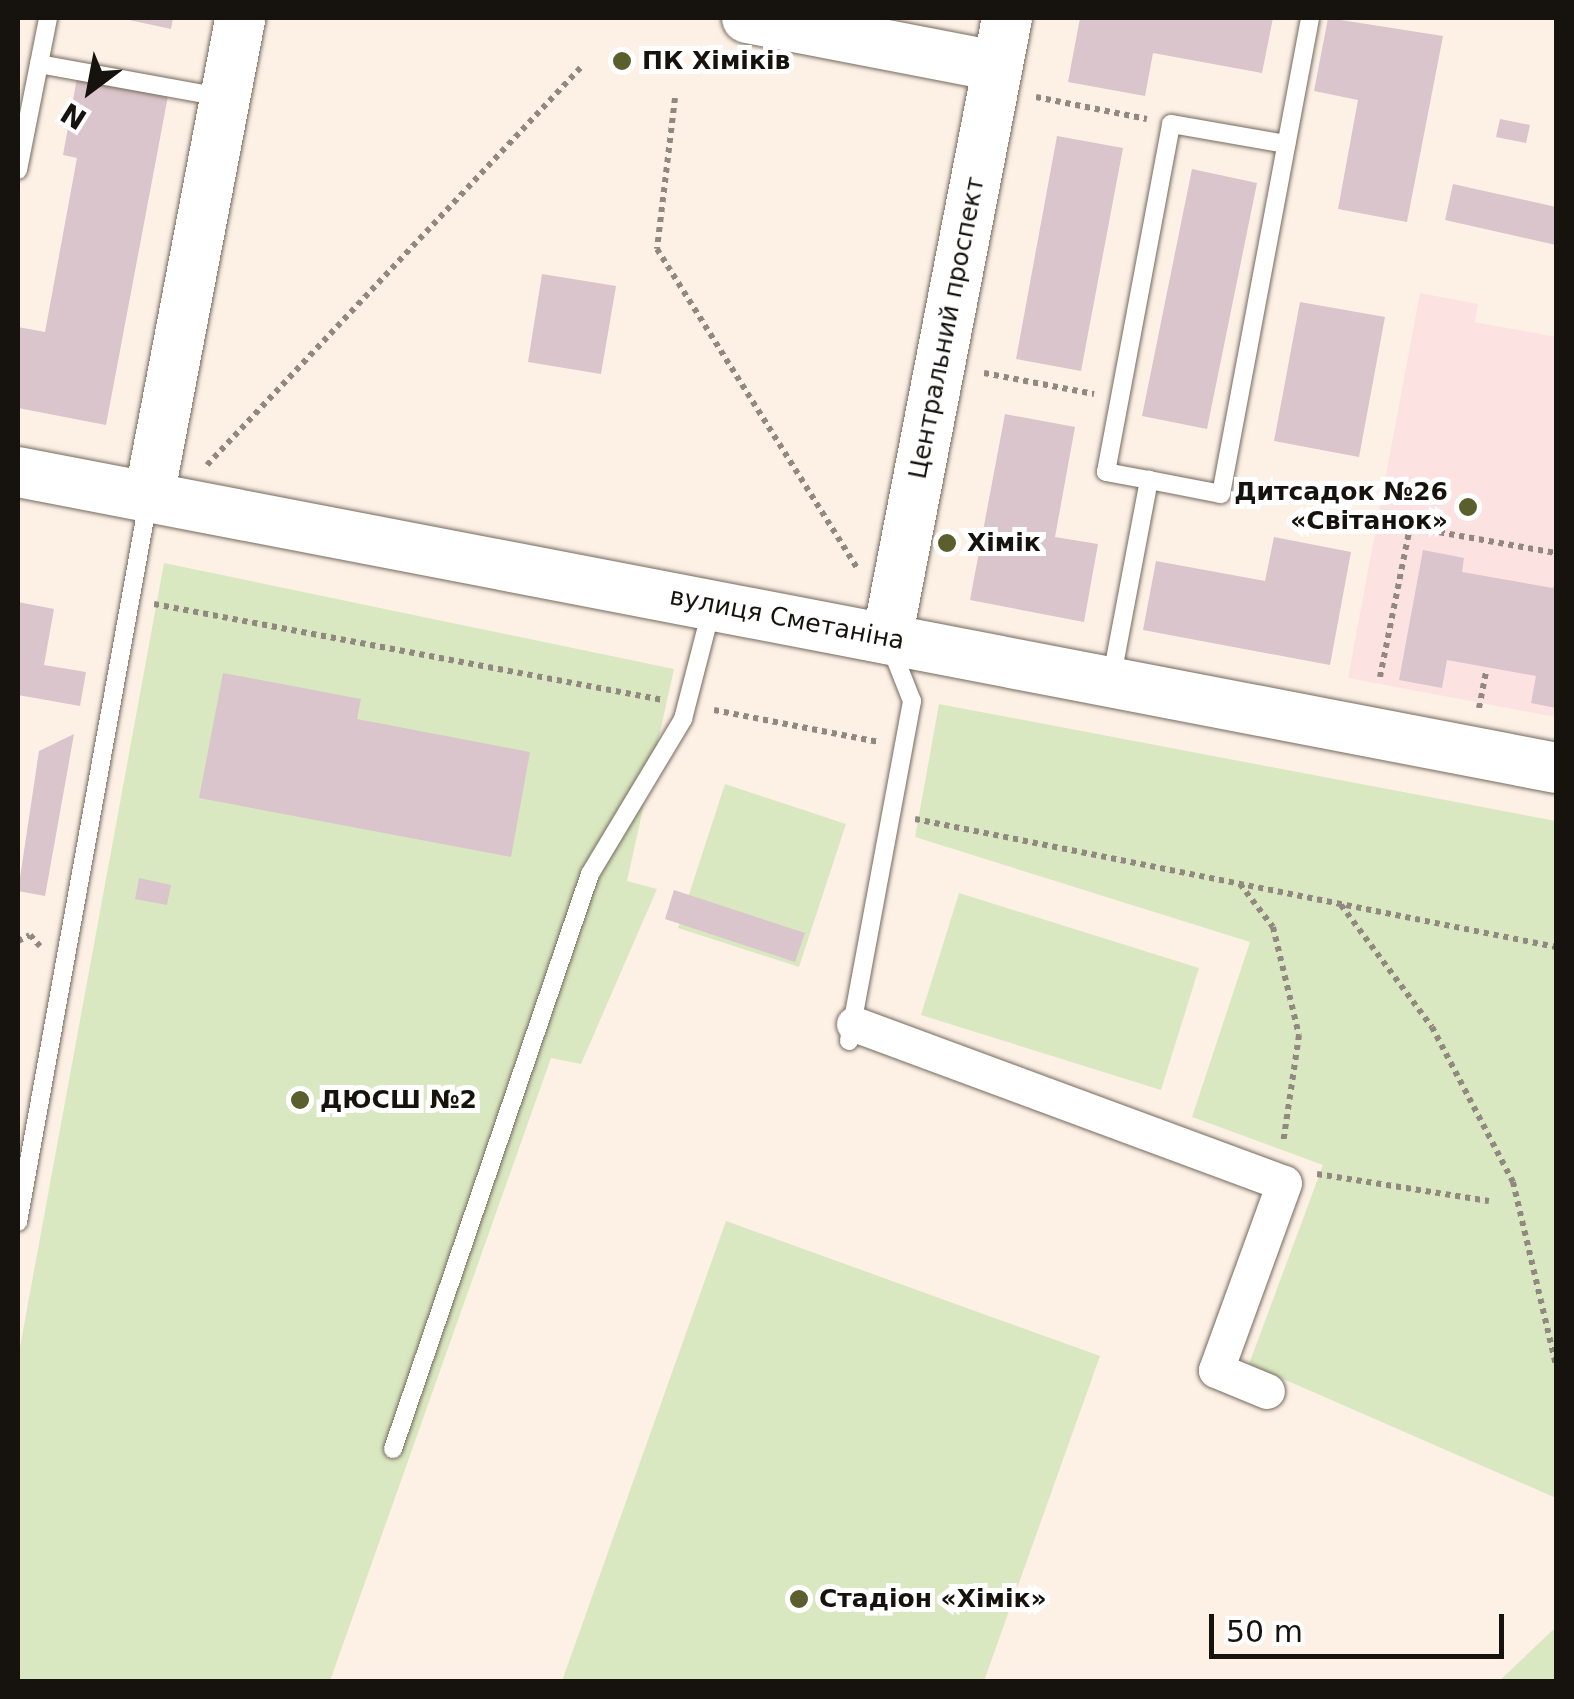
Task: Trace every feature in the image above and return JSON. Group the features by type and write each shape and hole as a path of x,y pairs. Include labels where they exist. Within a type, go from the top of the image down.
{"street":[{"path":"169,478 240,18"},
{"path":"747,18 1014,81"},
{"name":"Центральний проспект","path":"888,638 1014,81 1007,18"},
{"name":"вулиця Сметаніна","path":"18,472 169,478 712,605 1556,768"},
{"path":"851,1032 1284,1183 1216,1370 1268,1391"}],"lane":[{"path":"18,170 48,18"},
{"path":"1286,144 1171,124 1106,472 1221,494 1310,18"},
{"path":"39,64 225,98"},
{"path":"18,1222 134,600 169,478"},
{"path":"1111,682 1149,480"},
{"path":"394,1450 590,874 686,705 712,605"},
{"path":"851,1032 912,701 888,638"}],"path":[{"path":"169,478 583,65"},
{"path":"1014,81 1171,124"},
{"path":"675,98 658,249 865,582"},
{"path":"979,372 1120,400"},
{"path":"169,478 222,473"},
{"path":"1380,677 1410,527 1556,553"},
{"path":"134,600 902,747"},
{"path":"1479,708 1486,672"},
{"path":"890,814 1556,947"},
{"path":"1239,884 1273,928 1299,1034 1288,1070 1284,1183"},
{"path":"1341,904 1432,1026 1513,1182 1556,1366"},
{"path":"1284,1183 1302,1172 1489,1202"}],"shaded area":[{"name":"Дитсадок №26 «Світанок»","path":"1420,293 1478,304 1475,322 1556,337 1556,717 1348,678"}],"green space":[{"name":"ДЮСШ №2","path":"164,563 674,669 627,881 657,889 581,1064 551,1058 330,1681 18,1682 18,1358"},
{"path":"939,704 1556,821 1556,1498 1249,1364 1323,1165 1192,1117 1250,942 915,837"},
{"path":"725,784 846,824 799,967 678,928"},
{"path":"959,893 1199,968 1161,1090 921,1015"},
{"path":"726,1221 1100,1356 984,1681 562,1681"},
{"path":"1556,1627 1556,1681 1499,1681"}],"building":[{"path":"120,18 173,18 171,29"},
{"path":"1080,18 1273,18 1262,73 1153,53 1145,96 1068,82"},
{"path":"1328,18 1443,36 1407,222 1338,209 1358,100 1314,91"},
{"path":"77,78 168,96 106,425 18,408 18,327 45,332 77,158 63,155"},
{"path":"1500,119 1530,125 1526,143 1496,137"},
{"path":"1057,136 1123,148 1081,371 1016,359"},
{"path":"1192,169 1257,183 1207,429 1142,416"},
{"path":"1453,184 1556,207 1556,245 1445,220"},
{"path":"542,274 616,286 601,374 528,362"},
{"path":"1300,302 1385,317 1359,457 1274,441"},
{"path":"1005,414 1075,427 1055,537 1098,544 1084,622 970,600"},
{"path":"1274,537 1351,552 1330,665 1143,630 1156,561 1265,581"},
{"path":"1423,550 1464,558 1462,572 1553,588 1556,581 1556,708 1531,703 1536,676 1447,660 1442,688 1399,680"},
{"path":"18,602 54,609 44,665 86,672 80,706 18,695"},
{"path":"223,673 361,699 357,719 530,752 511,857 199,798"},
{"path":"74,734 45,896 18,891 39,751"},
{"path":"139,878 171,885 167,905 135,899"},
{"path":"674,890 805,933 795,962 665,919"}],"place":[{"name":"ПК Хіміків","path":"622,61"},
{"name":"Дитсадок №26 «Світанок»","path":"1468,507"},
{"name":"Хімік","path":"947,543"},
{"name":"ДЮСШ №2","path":"300,1100"},
{"name":"Стадіон «Хімік»","path":"799,1599"}]}
